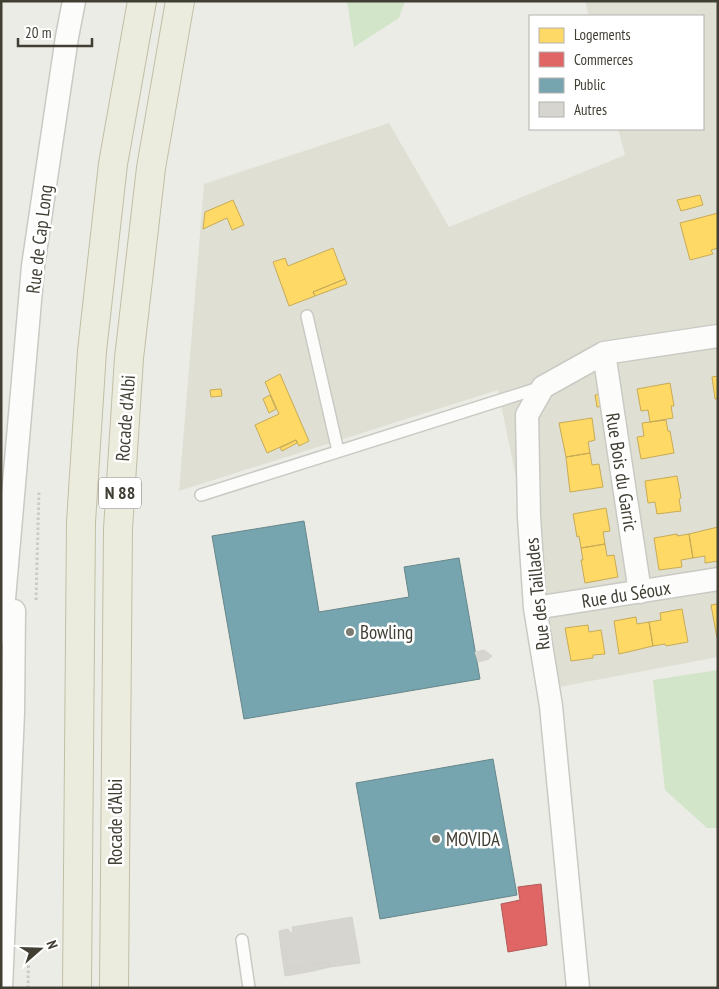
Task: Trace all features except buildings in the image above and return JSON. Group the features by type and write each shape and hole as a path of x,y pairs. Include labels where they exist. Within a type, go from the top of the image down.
{"highway":[{"name":"Rocade d'Albi","path":"77,988 81,522 92,351 113,164 142,1"},
{"name":"Rocade d'Albi","path":"114,988 118,529 129,358 151,168 180,1"}],"street":[{"name":"Rue de Cap Long","path":"1,633 33,266 74,1"},
{"path":"543,387 604,353 718,336"},
{"name":"Rue Bois du Garric","path":"604,353 640,592"},
{"name":"Rue des Taillades","path":"543,387 527,415 529,517 535,608 551,706 578,988"},
{"name":"Rue de Cap Long","path":"1,988 13,714 16,478"},
{"name":"Rue du Séoux","path":"535,608 718,579"},
{"path":"1,790 13,714"}],"lane":[{"path":"307,316 338,451"},
{"path":"201,495 543,387"},
{"path":"242,940 250,988"}],"path":[{"path":"36,606 39,490"},
{"path":"28,988 29,942"}],"shaded area":[{"path":"585,1 718,1 718,657 559,687 498,390 179,491 204,184 389,123 449,227 625,155 618,130 704,130 704,15 589,15"}],"green space":[{"path":"347,1 405,1 399,18 354,47"},
{"path":"718,670 718,828 707,828 665,790 653,680"}],"place":[{"name":"Bowling","path":"350,632"},
{"name":"MOVIDA","path":"436,839"}]}
